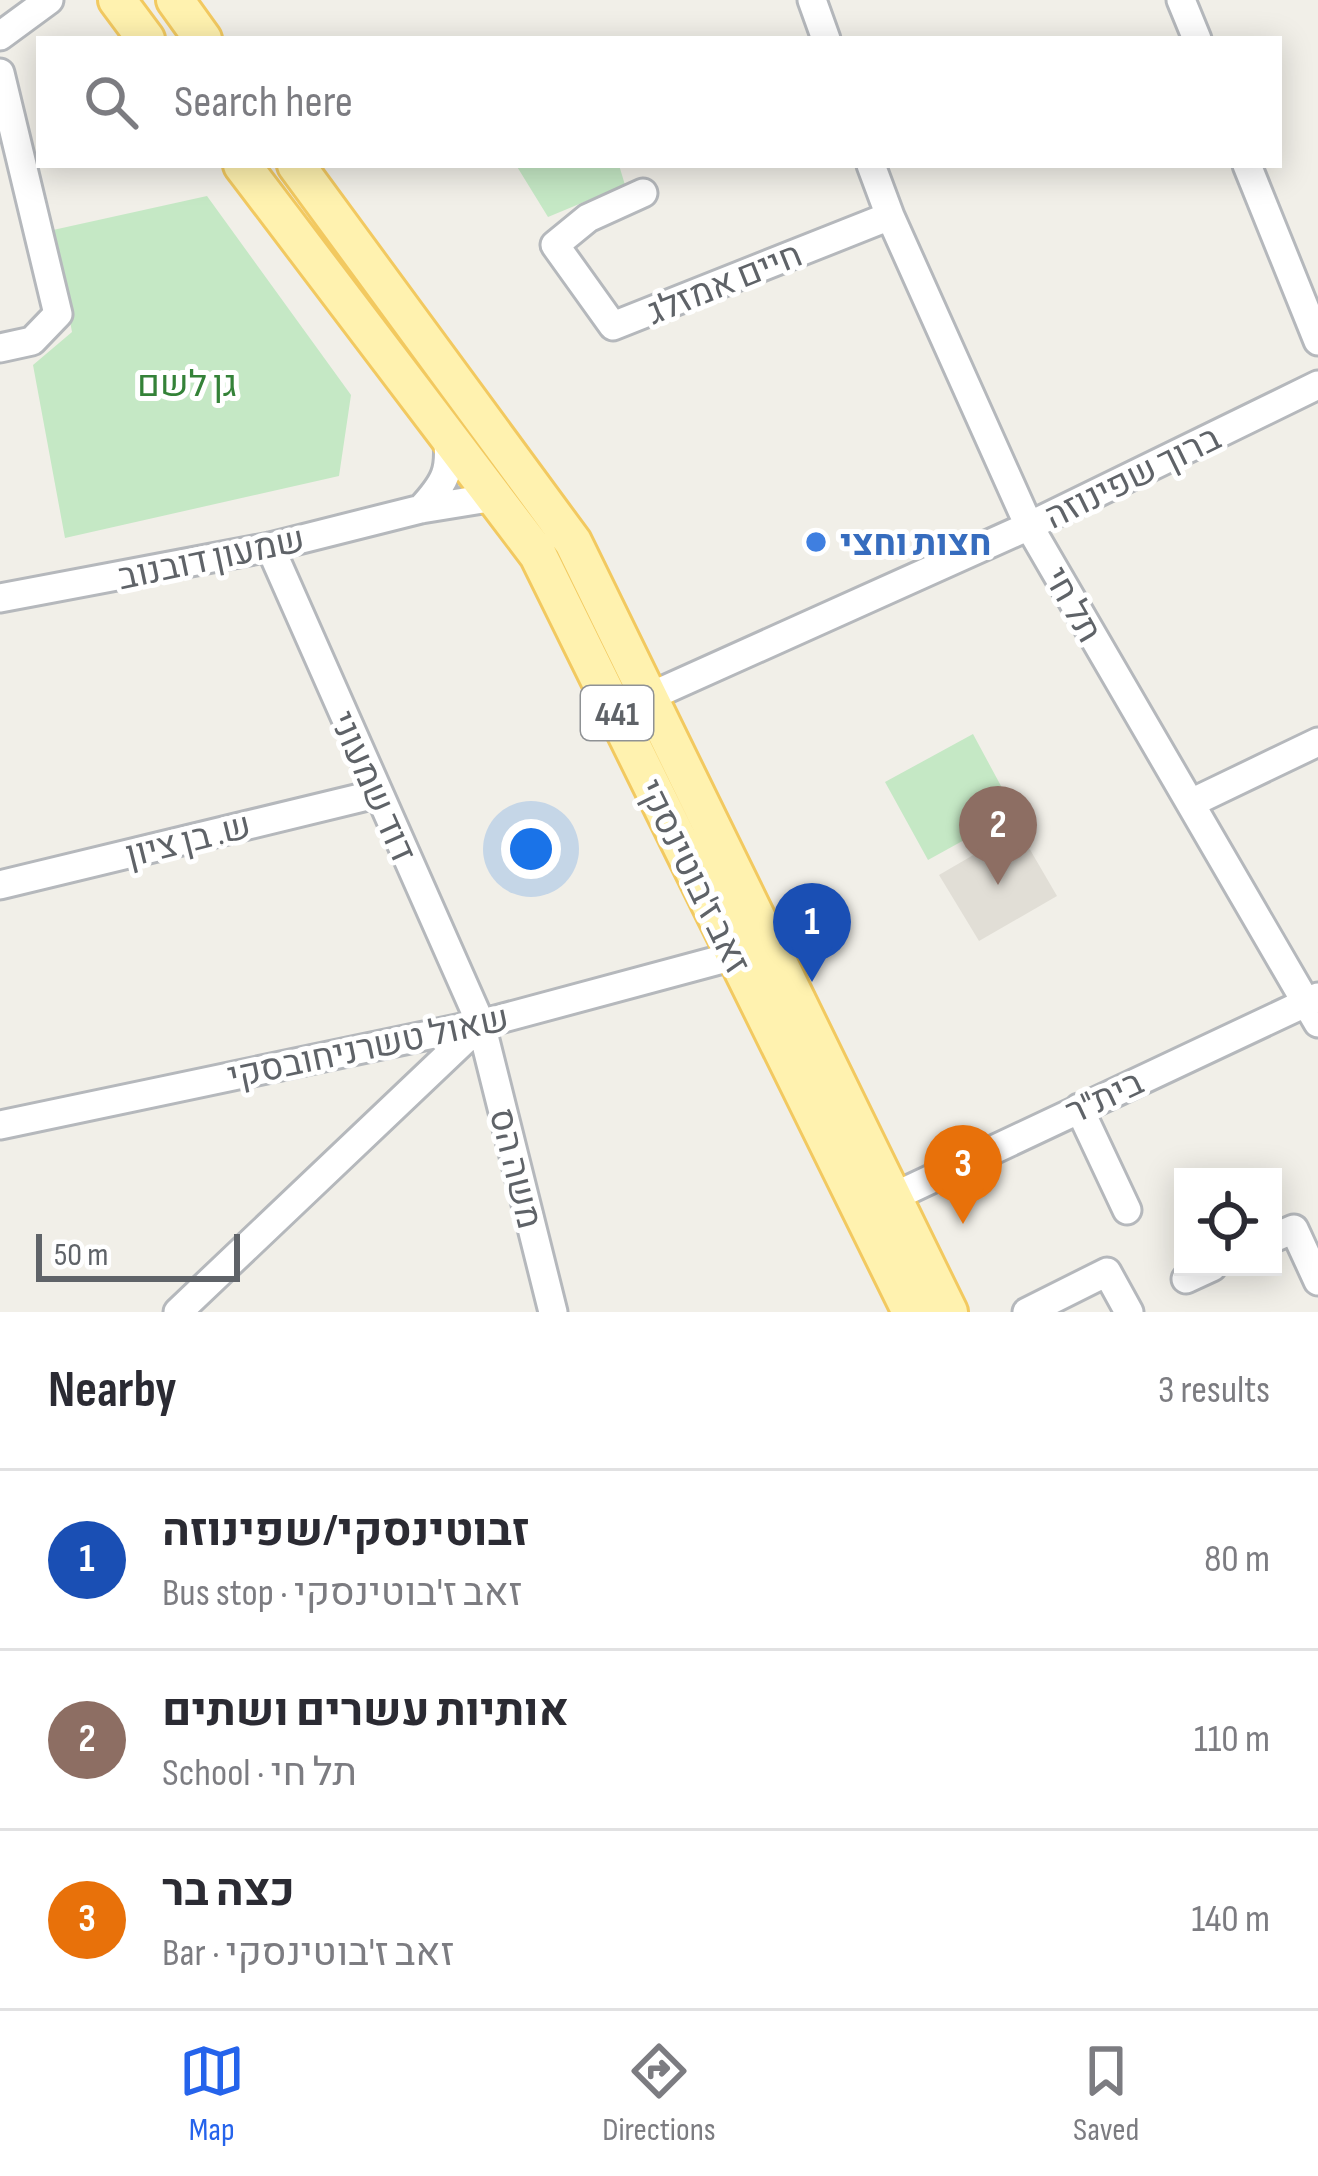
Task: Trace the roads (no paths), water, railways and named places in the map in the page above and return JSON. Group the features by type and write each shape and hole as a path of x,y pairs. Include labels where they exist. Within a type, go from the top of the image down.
{"main road":[{"path":"175,0 201,36"},
{"name":"זאב ז'בוטינסקי","path":"244,168 538,555 633,704 949,1312"},
{"name":"זאב ז'בוטינסקי","path":"298,168 573,542 734,956 910,1312"}],"street":[{"path":"0,36 49,0"},
{"path":"812,0 825,36"},
{"path":"1181,0 1196,36"},
{"path":"0,73 58,314 32,341 0,347"},
{"name":"תל חי","path":"873,168 890,216 1029,526 1314,1007"},
{"path":"1248,168 1318,341"},
{"name":"חיים אמזלג","path":"644,193 589,218 555,245 613,326 890,216"},
{"name":"ברוך שפינוזה","path":"633,704 1029,526 1318,386"},
{"path":"421,509 442,486 450,458 447,432"},
{"name":"שמעון דובנוב","path":"0,598 270,547 421,509 495,497"},
{"name":"דוד שמעוני","path":"270,547 481,1024"},
{"path":"1191,803 1318,742"},
{"name":"ש. בן ציון","path":"0,885 376,794"},
{"name":"שאול טשרניחובסקי","path":"0,1125 481,1024 734,956"},
{"name":"בית\"ר","path":"891,1198 1023,1133 1314,1007"},
{"path":"178,1312 481,1024"},
{"name":"משה הס","path":"481,1024 553,1312"},
{"path":"1079,1108 1127,1210"},
{"path":"1282,1234 1294,1228 1318,1281"},
{"path":"1027,1312 1107,1272 1129,1312"},
{"path":"1186,1280 1194,1276"}],"place":[{"name":"חצות וחצי","path":"816,542"},
{"name":"אותיות עשרים ושתים","path":"998,885"},
{"name":"זבוטינסקי/שפינוזה","path":"812,982"},
{"name":"כצה בר","path":"963,1224"}],"park label":[{"name":"גן לשם","path":"187,383"}]}
